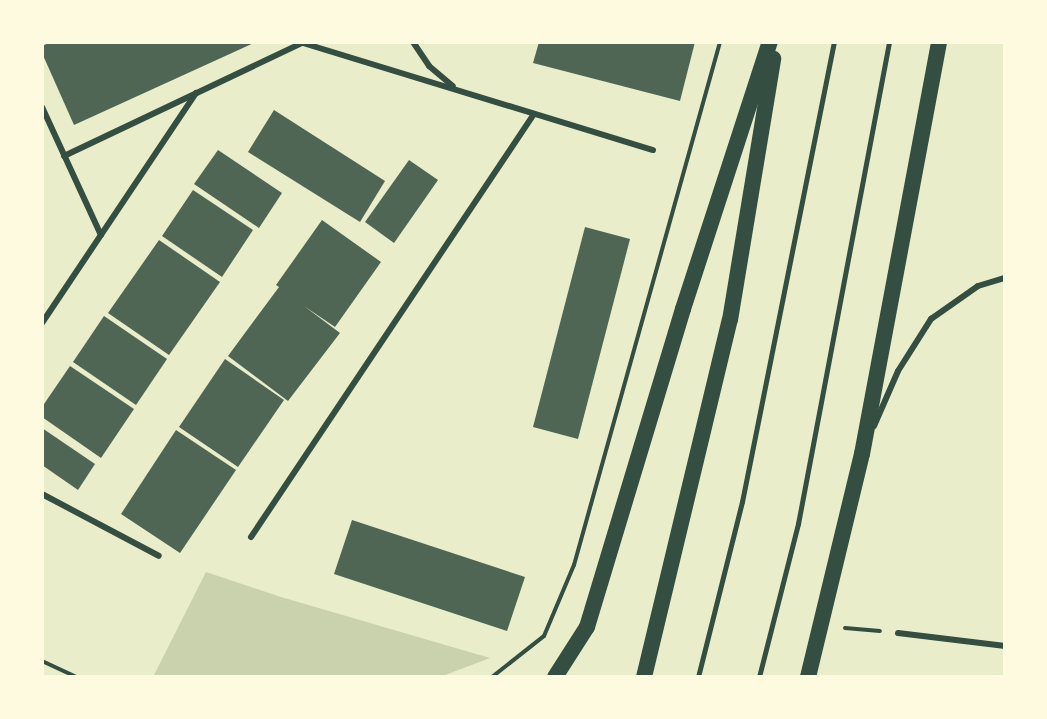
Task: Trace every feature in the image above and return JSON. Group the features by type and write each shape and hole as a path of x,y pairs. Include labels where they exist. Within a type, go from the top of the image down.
{"highway":[{"path":"555,677 587,627 682,309 770,42"},
{"path":"644,677 730,320 776,42"},
{"path":"808,677 862,454 939,42"}],"street":[{"path":"64,156 304,42 653,150"},
{"path":"413,42 429,66 459,90"},
{"path":"42,323 196,93"},
{"path":"42,107 101,235"},
{"path":"251,537 534,114"},
{"path":"862,454 898,370 931,319 970,290 1005,278"},
{"path":"42,494 159,556"},
{"path":"898,633 1005,646"}],"lane":[{"path":"698,677 742,502 834,42"},
{"path":"759,677 798,524 890,42"}],"path":[{"path":"492,677 544,636 574,565 720,42"},
{"path":"845,628 898,633"},
{"path":"42,661 77,677"}],"green space":[{"path":"206,572 281,597 490,658 440,677 153,677"}],"building":[{"path":"51,42 256,42 74,125 42,53 42,46"},
{"path":"539,42 695,42 680,101 533,63"},
{"path":"274,110 385,181 360,222 248,152"},
{"path":"218,150 282,193 259,228 194,184"},
{"path":"409,160 438,180 394,243 365,222"},
{"path":"193,190 253,230 222,277 162,236"},
{"path":"322,220 381,262 335,327 304,306 340,333 288,401 228,356 279,287 276,285"},
{"path":"585,227 630,239 578,439 533,427"},
{"path":"159,240 220,282 169,355 108,313"},
{"path":"104,316 167,359 136,405 73,362"},
{"path":"225,359 284,400 238,467 179,427"},
{"path":"70,366 134,409 101,458 42,417 42,407"},
{"path":"42,428 95,464 78,490 42,465"},
{"path":"176,430 236,470 180,553 121,514"},
{"path":"352,520 525,577 507,631 334,574"}]}
